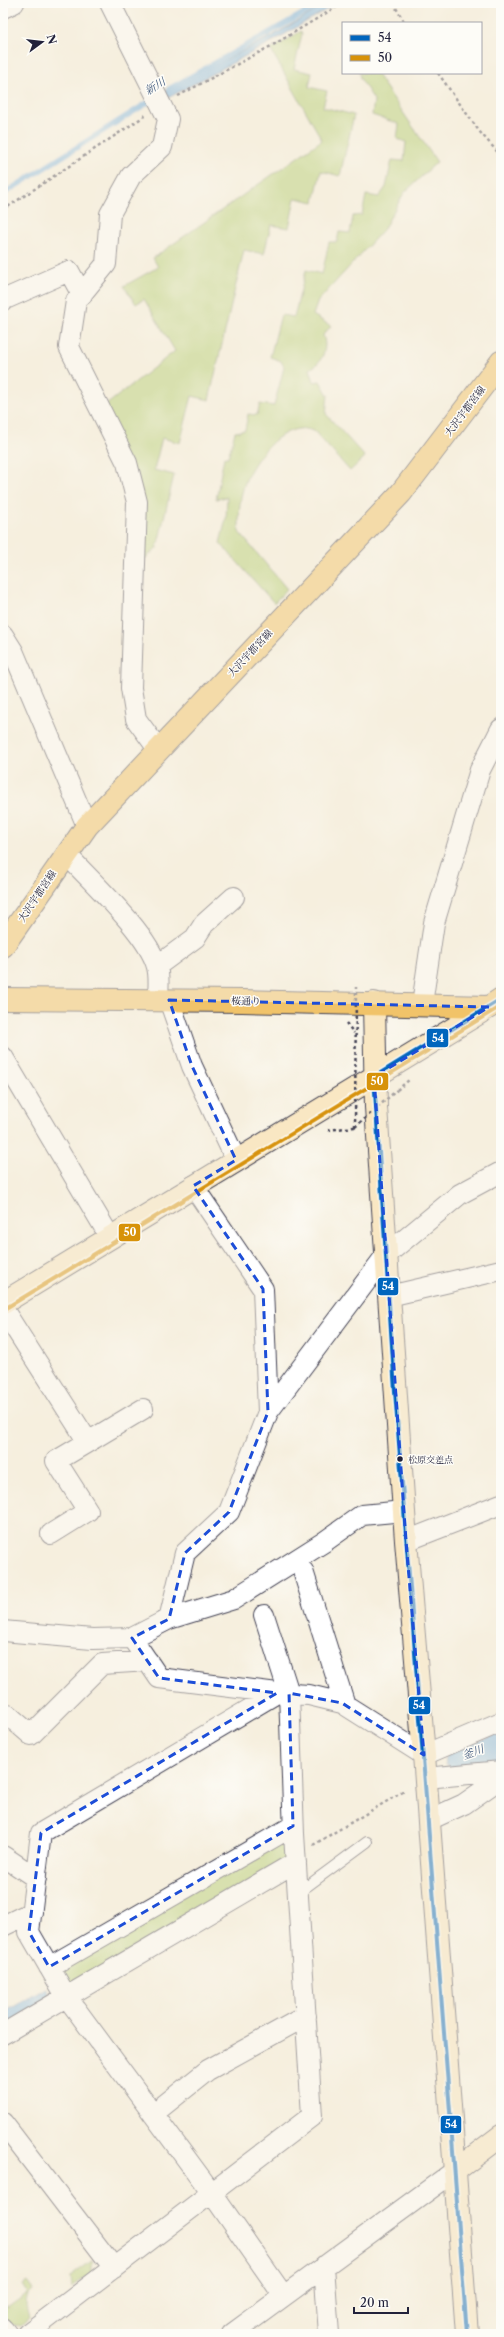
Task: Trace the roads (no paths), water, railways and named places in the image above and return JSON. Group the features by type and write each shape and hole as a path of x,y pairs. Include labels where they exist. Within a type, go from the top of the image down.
{"main road":[{"name":"大沢宇都宮線","path":"3,946 86,826 398,497 501,362"},
{"name":"桜通り","path":"3,999 422,1004 495,1003"}],"street":[{"path":"3,8 14,3"},
{"path":"110,3 168,119 162,147 131,176 110,214 106,264 76,301 68,347 127,463 137,502 131,688 136,719 158,749"},
{"path":"3,300 69,271 82,295"},
{"path":"3,635 13,651 86,826"},
{"path":"422,1004 434,923 480,770 501,729"},
{"path":"66,854 140,935 157,966 163,1000 236,1160"},
{"path":"157,966 195,938 204,924 234,897"},
{"path":"374,1003 374,1077 386,1256 406,1540 426,1778 467,2334"},
{"path":"3,1304 236,1160 495,1003"},
{"path":"3,1058 110,1238"},
{"path":"169,1619 185,1553 229,1512 268,1412 386,1256 460,1194 501,1172"},
{"path":"194,1186 263,1290 268,1412"},
{"path":"389,1296 501,1270"},
{"path":"3,1310 88,1442"},
{"path":"51,1534 88,1511 56,1461 143,1409"},
{"path":"406,1540 501,1504"},
{"path":"3,1631 92,1639 132,1638 169,1619 234,1599 324,1542 362,1515 404,1511"},
{"path":"303,1571 345,1705"},
{"path":"26,2334 312,2116 296,1859 283,1693 264,1615"},
{"path":"132,1638 159,1678 309,1695 345,1705 424,1755"},
{"path":"8,1715 31,1735 102,1664 148,1661"},
{"path":"283,1693 41,1833 29,1932 65,1993 211,2192 283,2295"},
{"path":"424,1755 501,1722"},
{"path":"426,1778 501,1771"},
{"path":"429,1820 464,1804 501,1778"},
{"path":"51,1970 294,1830"},
{"path":"3,1856 36,1878"},
{"path":"3,2034 65,1993 296,1859"},
{"path":"3,1926 32,1912"},
{"path":"153,2114 208,2070 306,2016"},
{"path":"3,2123 114,2268"},
{"path":"232,2334 501,2136"},
{"path":"324,2266 329,2334"},
{"path":"3,2328 7,2334"}],"lane":[{"path":"298,1893 367,1842"}],"water":[{"path":"328,3 338,3 275,40 166,99 162,93 272,36"},
{"name":"釜川","path":"501,1733 501,1765 449,1771 448,1765 446,1765 445,1753"},
{"path":"46,1988 52,1998 3,2026 3,2013"}],"waterway":[{"name":"新川","path":"169,89 322,3"},
{"name":"新川","path":"3,194 155,98"}],"place":[{"name":"松原交差点","path":"400,1459"}]}
